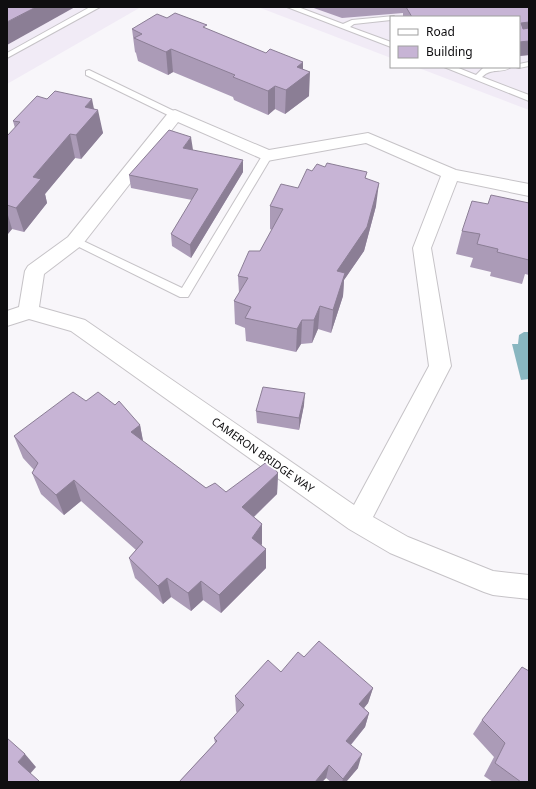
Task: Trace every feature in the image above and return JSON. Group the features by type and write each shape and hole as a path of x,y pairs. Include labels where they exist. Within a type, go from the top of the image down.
{"street":[{"path":"7,319 28,311 35,271 75,241 174,115 267,156 368,138 450,174 529,190"},
{"path":"358,521 440,366 422,248 450,174"},
{"name":"CAMERON BRIDGE WAY","path":"28,311 78,325 358,521 399,545 493,583 529,588"}],"lane":[{"path":"7,56 96,7"},
{"path":"291,7 390,45"},
{"path":"344,27 352,22 390,18"},
{"path":"451,68 529,98"},
{"path":"477,78 486,69 496,68"},
{"path":"89,73 174,115"},
{"path":"75,241 184,294 267,156"}],"shaded area":[{"path":"7,7 141,7 7,84"},
{"path":"258,7 529,7 529,110 419,68 520,68 520,16 390,16 390,58"}],"water":[{"path":"524,332 529,332 529,379 521,380 512,344 518,344 519,335"}],"building":[{"path":"7,7 36,7 7,22"},
{"path":"406,7 529,7 529,22 521,23 523,29 529,28 529,41 520,42 520,16 411,16"},
{"path":"175,13 207,25 203,27 266,53 270,49 303,62 297,67 310,72 286,90 275,86 268,91 233,77 235,75 171,49 166,52 134,38 142,34 132,29 157,14 167,18"},
{"path":"55,91 92,99 85,107 98,110 76,135 70,134 33,177 41,179 16,208 7,205 7,136 20,122 13,121 37,96 47,99"},
{"path":"169,130 191,137 183,148 243,160 190,245 171,234 198,189 129,175"},
{"path":"327,163 367,172 365,178 379,183 367,227 337,271 345,273 333,310 320,306 314,320 302,320 297,329 245,318 251,307 234,301 248,278 238,276 249,251 260,251 283,209 270,206 281,184 298,188 307,169 312,171 317,164 325,167"},
{"path":"491,195 529,203 529,260 497,252 498,249 477,244 480,234 462,231 472,201 488,204"},
{"path":"263,387 305,393 299,418 256,411"},
{"path":"73,392 86,401 98,392 115,405 119,401 140,425 131,432 206,488 215,483 226,492 268,461 278,473 242,507 262,524 252,538 266,549 219,595 201,581 188,593 167,578 158,586 129,558 143,542 74,480 56,495 32,473 38,463 14,436"},
{"path":"319,641 373,688 359,704 369,713 346,741 362,754 343,779 329,765 315,782 179,782 217,741 214,738 244,705 235,696 268,660 281,672 298,652 304,657"},
{"path":"522,667 529,671 529,782 521,782 495,763 505,743 482,720"},
{"path":"7,738 25,754 18,762 39,781 7,782"}]}
